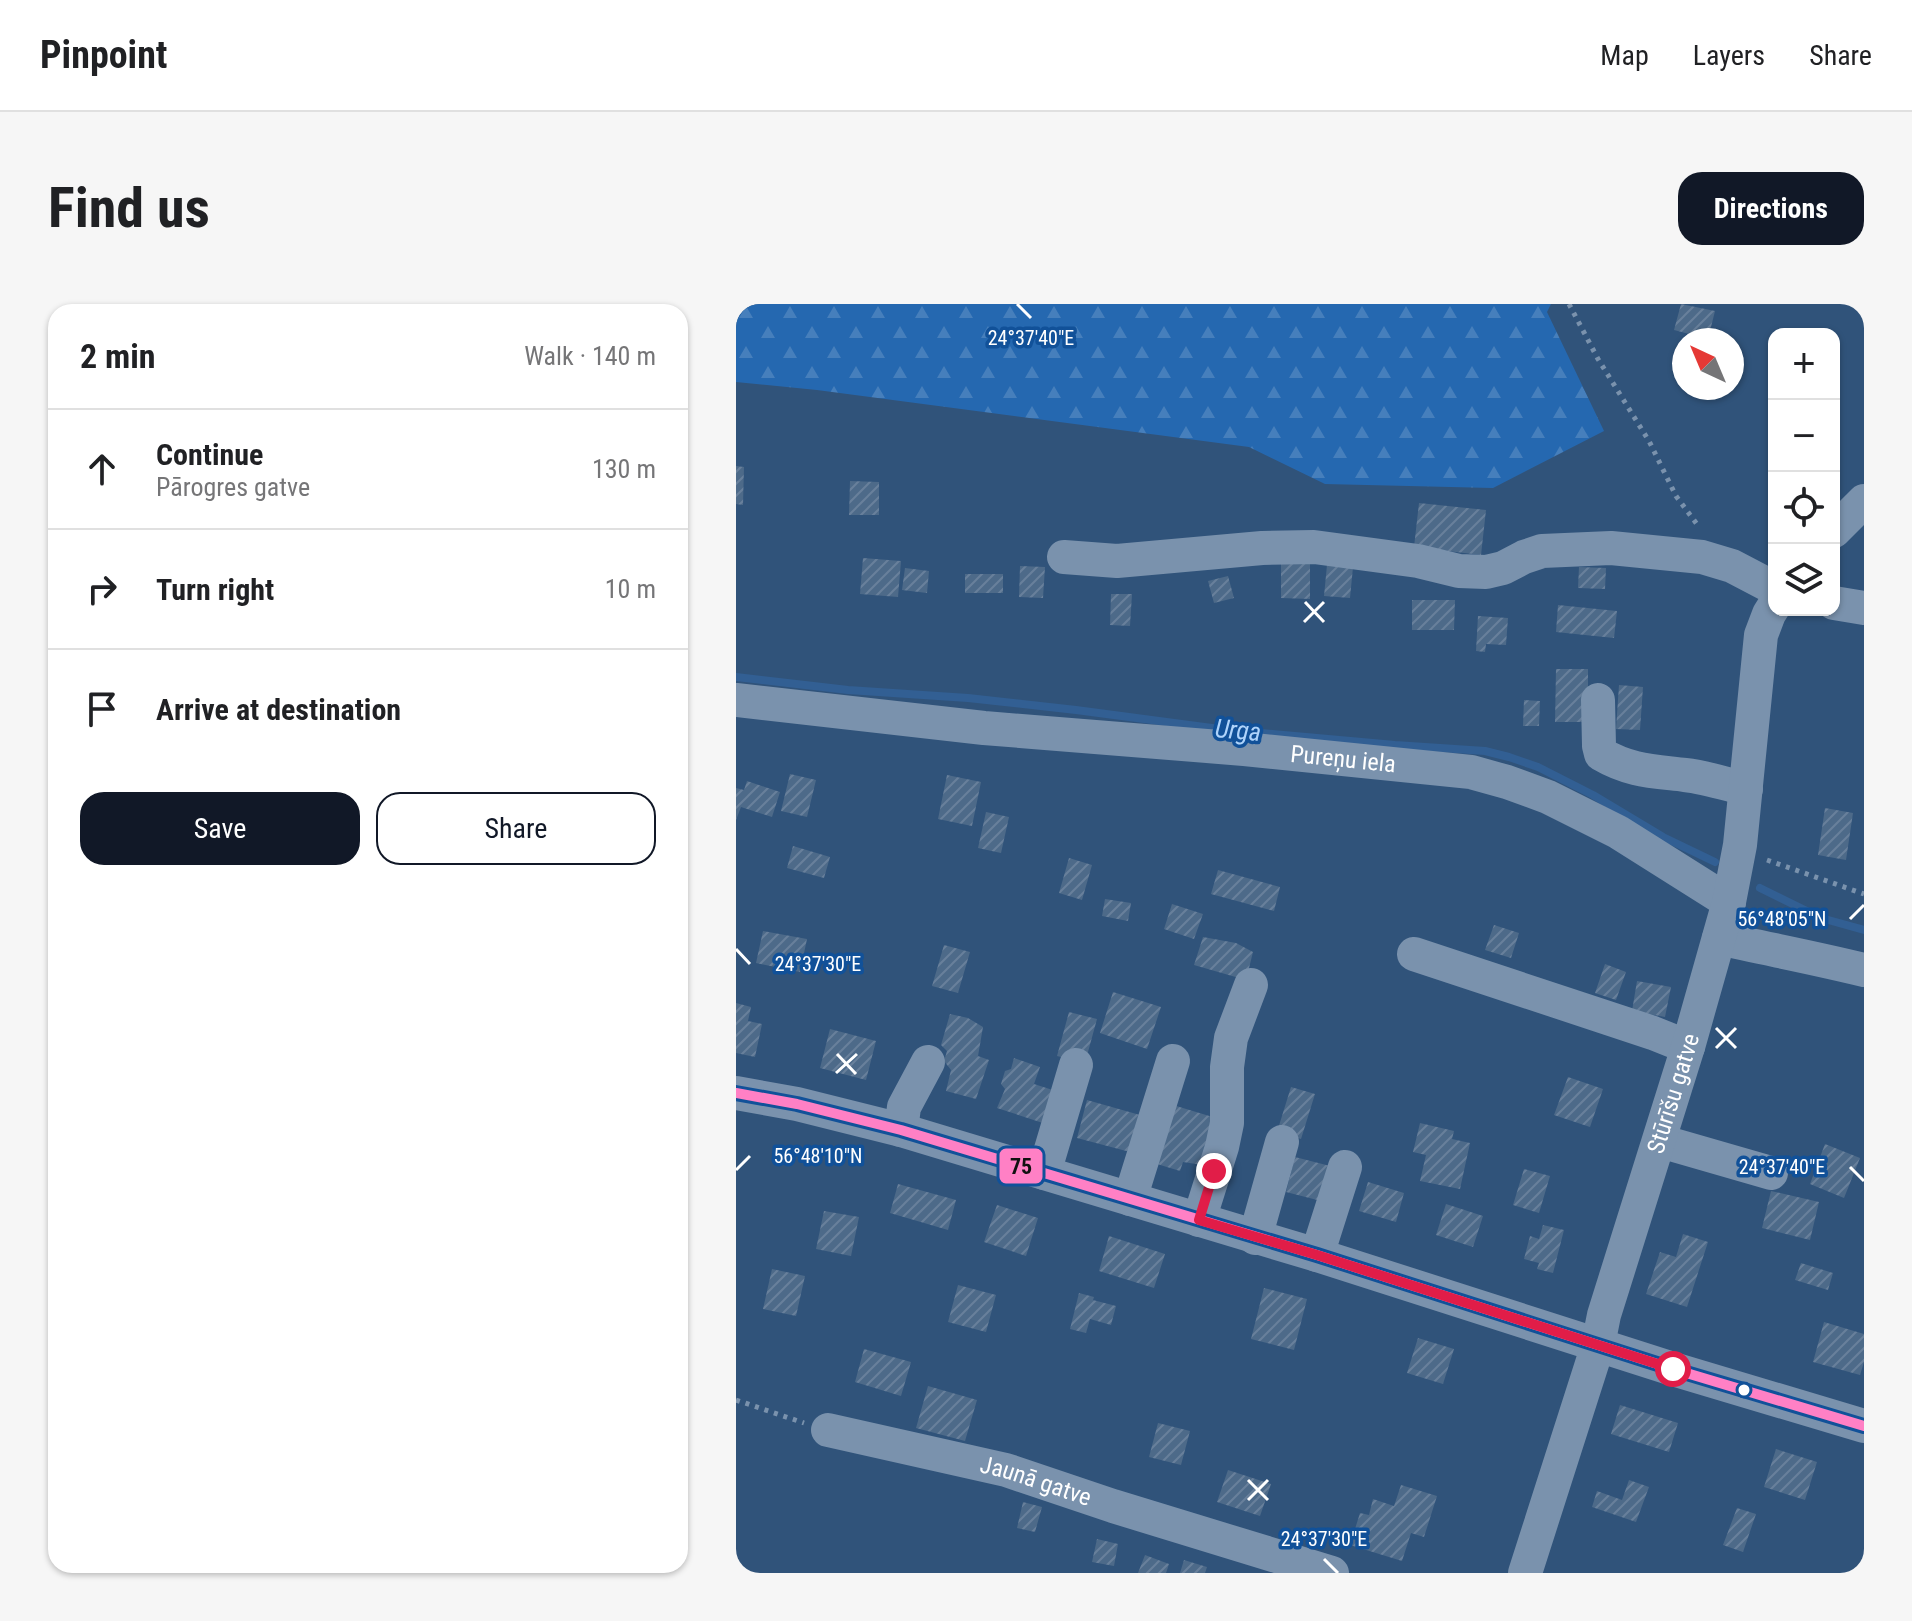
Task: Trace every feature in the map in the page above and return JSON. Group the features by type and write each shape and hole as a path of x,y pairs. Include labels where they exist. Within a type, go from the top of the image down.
{"street":[{"path":"1840,525 1864,501"},
{"path":"1064,557 1117,561 1262,548 1314,547 1418,561 1459,571 1486,572 1542,551 1611,548 1702,557 1725,564 1768,585"},
{"path":"1840,604 1864,608"},
{"name":"Stūrīšu gatve","path":"1525,1573 1598,1345 1604,1315 1660,1141 1729,902 1740,845 1761,635 1768,616"},
{"name":"Pureņu iela","path":"736,700 984,728 1244,749 1471,772 1548,797 1618,832 1729,902"},
{"path":"1598,700 1601,754 1620,765 1686,775 1746,789"},
{"path":"1719,938 1864,970"},
{"path":"1414,954 1688,1047"},
{"path":"1199,1220 1227,1123 1227,1067 1231,1038 1251,985"},
{"path":"1130,1199 1173,1061"},
{"path":"901,1130 904,1107 928,1062"},
{"path":"1044,1173 1076,1065"},
{"path":"736,1093 797,1104 901,1130 1317,1255 1864,1426"},
{"path":"1660,1141 1771,1173"},
{"path":"1255,1238 1282,1142"},
{"path":"1317,1255 1345,1167"},
{"name":"Jaunā gatve","path":"828,1430 1006,1470 1332,1573"}],"path":[{"path":"1569,304 1598,359 1649,441 1676,496 1725,564"},
{"path":"1740,845 1768,861 1864,894"},
{"path":"736,1400 828,1430"}],"green space":[{"path":"736,304 1551,304 1547,312 1604,431 1493,488 1325,484 1249,447 736,382"}],"building":[{"path":"1681,304 1715,311 1711,328 1675,328"},
{"path":"736,466 744,467 743,505 736,504"},
{"path":"850,481 879,482 879,515 849,515"},
{"path":"1419,503 1486,510 1481,555 1414,547"},
{"path":"863,558 901,561 898,597 860,594"},
{"path":"1281,563 1310,563 1310,599 1281,598"},
{"path":"1327,565 1353,567 1350,598 1324,596"},
{"path":"1020,566 1045,567 1043,598 1019,597"},
{"path":"1579,567 1606,568 1605,589 1578,588"},
{"path":"905,568 929,571 927,593 902,590"},
{"path":"965,574 1003,574 1003,593 965,593"},
{"path":"1228,576 1234,598 1214,603 1208,581"},
{"path":"1111,594 1132,594 1130,626 1110,625"},
{"path":"1412,600 1455,600 1454,630 1412,630"},
{"path":"1558,605 1617,611 1614,638 1556,632"},
{"path":"1478,616 1508,618 1506,645 1486,644 1485,652 1476,651"},
{"path":"1556,669 1588,669 1588,722 1555,722"},
{"path":"1619,685 1643,687 1640,730 1616,729"},
{"path":"1524,700 1540,701 1539,726 1523,726"},
{"path":"790,774 816,780 807,817 781,811"},
{"path":"947,775 981,782 972,826 938,819"},
{"path":"747,781 780,792 772,817 741,807 736,820 736,788 744,790"},
{"path":"1825,808 1853,813 1846,860 1818,855"},
{"path":"986,812 1009,817 1001,853 978,848"},
{"path":"793,846 830,857 824,878 787,868"},
{"path":"1069,858 1092,865 1082,900 1059,893"},
{"path":"1218,870 1280,887 1274,911 1211,894"},
{"path":"1105,899 1131,903 1128,921 1102,916"},
{"path":"1172,904 1203,914 1194,939 1164,929"},
{"path":"1494,925 1519,933 1511,958 1485,950"},
{"path":"763,931 807,939 800,972 756,963"},
{"path":"1203,937 1236,943 1253,952 1246,980 1194,965"},
{"path":"944,945 970,952 958,993 932,986"},
{"path":"1605,964 1626,972 1616,1000 1595,993"},
{"path":"1637,981 1671,987 1665,1017 1632,1011"},
{"path":"1113,992 1161,1007 1147,1049 1100,1033"},
{"path":"736,1003 751,1007 748,1021 762,1024 755,1057 736,1053"},
{"path":"1069,1012 1097,1019 1085,1063 1057,1056"},
{"path":"950,1014 968,1018 983,1027 978,1056 989,1060 976,1099 946,1091 951,1070 944,1061 947,1051 941,1045"},
{"path":"830,1029 876,1041 866,1080 820,1068"},
{"path":"1014,1058 1040,1067 1034,1084 1062,1093 1052,1126 997,1108 1005,1089 1001,1084 1005,1071 1011,1069"},
{"path":"1568,1077 1603,1089 1590,1127 1554,1115"},
{"path":"1291,1087 1315,1094 1301,1139 1277,1132"},
{"path":"1087,1100 1140,1115 1130,1152 1077,1138"},
{"path":"1173,1105 1216,1118 1209,1166 1183,1162 1180,1171 1157,1164"},
{"path":"1420,1123 1454,1131 1452,1139 1470,1143 1460,1189 1420,1181 1426,1155 1413,1152"},
{"path":"1825,1144 1860,1158 1844,1198 1810,1184"},
{"path":"1295,1157 1334,1167 1325,1202 1286,1192"},
{"path":"1524,1169 1550,1176 1539,1213 1513,1205"},
{"path":"1368,1182 1404,1193 1396,1222 1359,1211"},
{"path":"898,1184 956,1200 948,1230 890,1213"},
{"path":"1771,1191 1819,1202 1810,1240 1762,1228"},
{"path":"1446,1204 1483,1216 1473,1247 1436,1235"},
{"path":"997,1205 1038,1218 1026,1256 984,1242"},
{"path":"824,1211 859,1217 851,1256 816,1249"},
{"path":"1543,1225 1564,1230 1553,1273 1537,1269 1539,1263 1524,1259 1530,1236 1539,1239"},
{"path":"1683,1234 1708,1242 1687,1307 1646,1294 1660,1252 1676,1257"},
{"path":"1109,1236 1165,1254 1154,1288 1099,1271"},
{"path":"1801,1263 1833,1273 1828,1290 1795,1280"},
{"path":"772,1269 805,1276 796,1316 763,1309"},
{"path":"958,1285 996,1295 986,1332 948,1322"},
{"path":"1264,1288 1307,1299 1294,1350 1251,1339"},
{"path":"1079,1293 1116,1306 1111,1325 1090,1319 1086,1333 1070,1329"},
{"path":"1824,1322 1864,1334 1864,1362 1860,1375 1813,1362"},
{"path":"1418,1338 1454,1349 1443,1384 1407,1373"},
{"path":"864,1349 911,1362 901,1396 855,1382"},
{"path":"928,1386 977,1400 965,1441 916,1428"},
{"path":"1620,1405 1678,1423 1669,1452 1611,1434"},
{"path":"1158,1423 1190,1431 1181,1465 1149,1457"},
{"path":"1776,1449 1817,1462 1805,1500 1764,1487"},
{"path":"1228,1470 1271,1484 1260,1516 1217,1502"},
{"path":"1629,1480 1649,1487 1636,1522 1592,1507 1597,1491 1622,1500"},
{"path":"1401,1485 1437,1496 1424,1537 1411,1533 1402,1561 1350,1545 1360,1513 1369,1515 1373,1499 1394,1506"},
{"path":"1023,1502 1042,1507 1035,1532 1017,1528"},
{"path":"1737,1508 1756,1514 1743,1552 1723,1545"},
{"path":"1097,1539 1118,1544 1114,1566 1092,1562"},
{"path":"1145,1555 1169,1564 1166,1573 1138,1573"},
{"path":"1184,1560 1207,1567 1205,1573 1180,1573"}],"waterway":[{"name":"Urga","path":"736,677 848,690 968,698 1227,730 1485,751 1538,767 1593,795 1663,837 1715,862"},
{"name":"Urga","path":"1760,888 1821,918 1864,930"}],"transit line":[{"name":"75","path":"736,1093 797,1104 901,1130 1317,1255 1673,1369 1864,1426"}],"route":[{"path":"1214,1171 1199,1220 1673,1369"}]}
